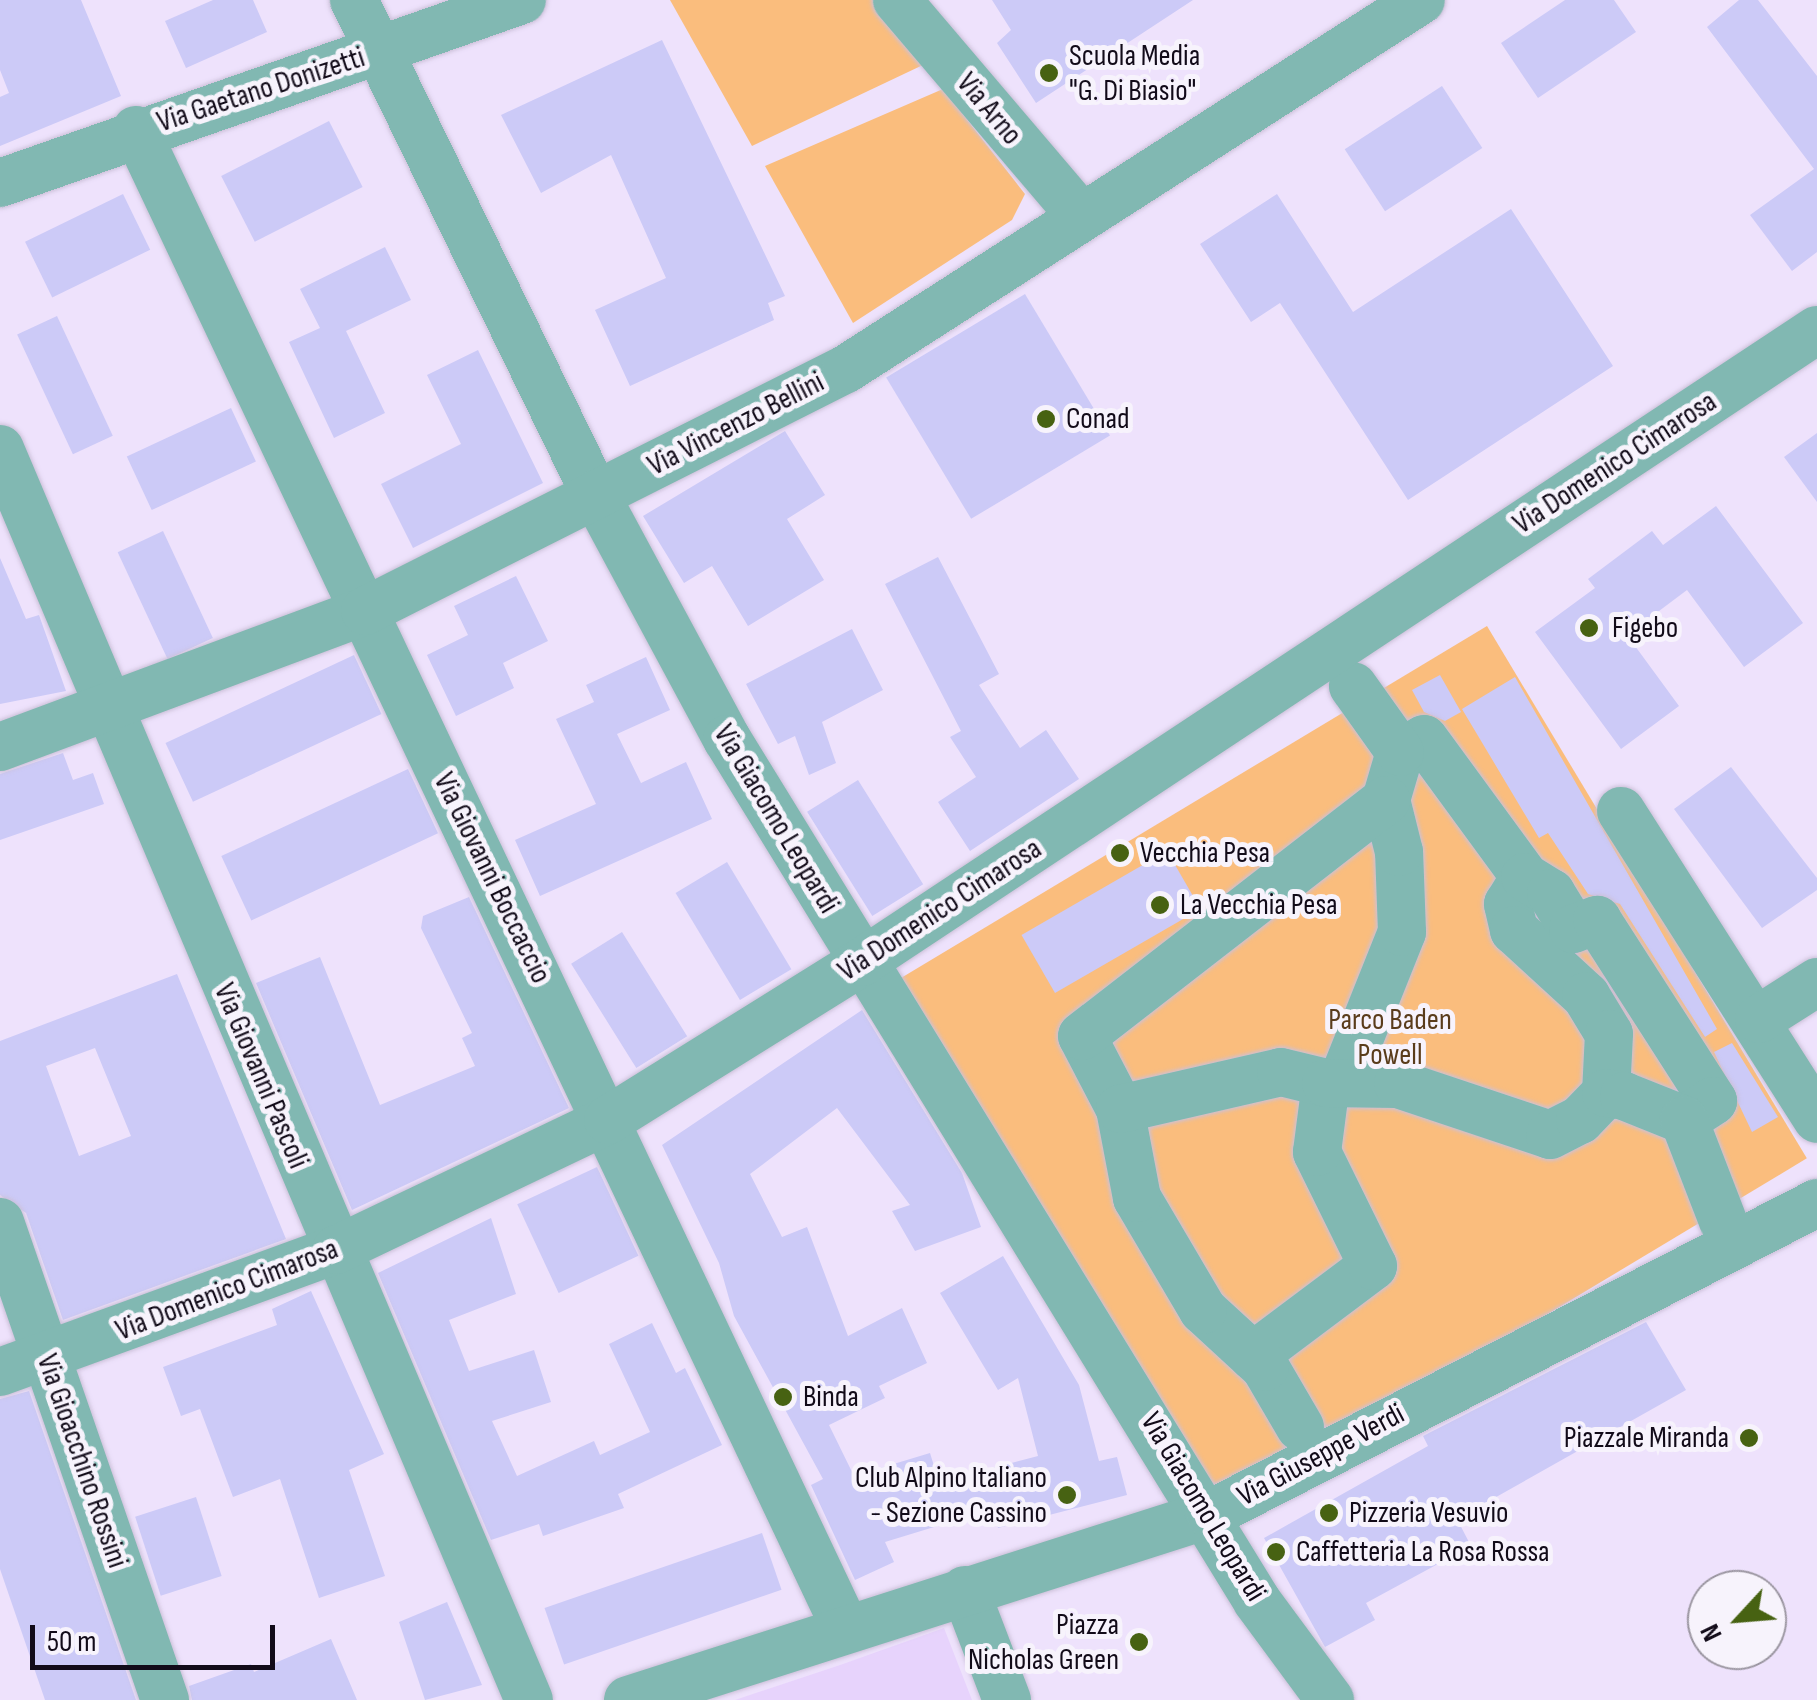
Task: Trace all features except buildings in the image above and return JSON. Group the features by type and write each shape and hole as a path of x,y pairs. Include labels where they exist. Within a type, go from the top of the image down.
{"street":[{"name":"Via Giacomo Leopardi","path":"354,0 595,494 727,739 862,962 1210,1514 1258,1601 1330,1700"},
{"name":"Via Gaetano Donizetti","path":"0,183 136,130 382,52 522,0"},
{"name":"Via Arno","path":"897,0 1082,217"},
{"name":"Via Vincenzo Bellini","path":"0,747 103,705 365,611 846,369 1421,0"},
{"name":"Via Giovanni Boccaccio","path":"136,130 845,1627"},
{"name":"Via Domenico Cimarosa","path":"0,1372 336,1250 608,1120 862,962 1817,330"},
{"name":"Via Giovanni Pascoli","path":"0,449 103,705 529,1700"},
{"path":"1353,686 1400,752"},
{"path":"1253,1356 1374,1266 1317,1152 1335,1080 1402,932 1399,852 1386,800 1400,752 1424,739 1525,877 1550,893 1573,929 1597,920 1713,1101 1684,1120"},
{"path":"1300,1427 1253,1356 1203,1310 1138,1198 1120,1108 1082,1036 1386,800"},
{"path":"1621,812 1760,1019 1817,1119"},
{"path":"1120,1108 1240,1075 1281,1072 1398,1084 1550,1135 1580,1120 1606,1094 1609,1034 1586,996 1514,930 1508,904 1525,877"},
{"path":"1760,1019 1817,982"},
{"path":"1586,996 1638,988"},
{"path":"1606,1094 1684,1120"},
{"path":"1684,1120 1722,1221"},
{"name":"Via Giuseppe Verdi","path":"628,1700 845,1627 1210,1514 1817,1203"},
{"name":"Via Gioacchino Rossini","path":"0,1222 165,1700"},
{"path":"965,1590 1008,1700"}],"shaded area":[{"path":"944,1628 972,1700 735,1700 843,1664"}],"green space":[{"path":"670,0 873,0 925,64 752,146"},
{"path":"943,89 1025,194 1012,220 853,323 765,166"},
{"name":"Parco Baden Powell","path":"1487,626 1807,1158 1217,1513 897,980"}],"place":[{"name":"Scuola Media \"G. Di Biasio\"","path":"1049,73"},
{"name":"Conad","path":"1046,419"},
{"name":"Figebo","path":"1589,628"},
{"name":"Vecchia Pesa","path":"1120,853"},
{"name":"La Vecchia Pesa","path":"1160,905"},
{"name":"Binda","path":"783,1397"},
{"name":"Piazzale Miranda","path":"1749,1438"},
{"name":"Club Alpino Italiano - Sezione Cassino","path":"1067,1495"},
{"name":"Pizzeria Vesuvio","path":"1329,1513"},
{"name":"Caffetteria La Rosa Rossa","path":"1276,1552"},
{"name":"Piazza Nicholas Green","path":"1139,1642"}]}
